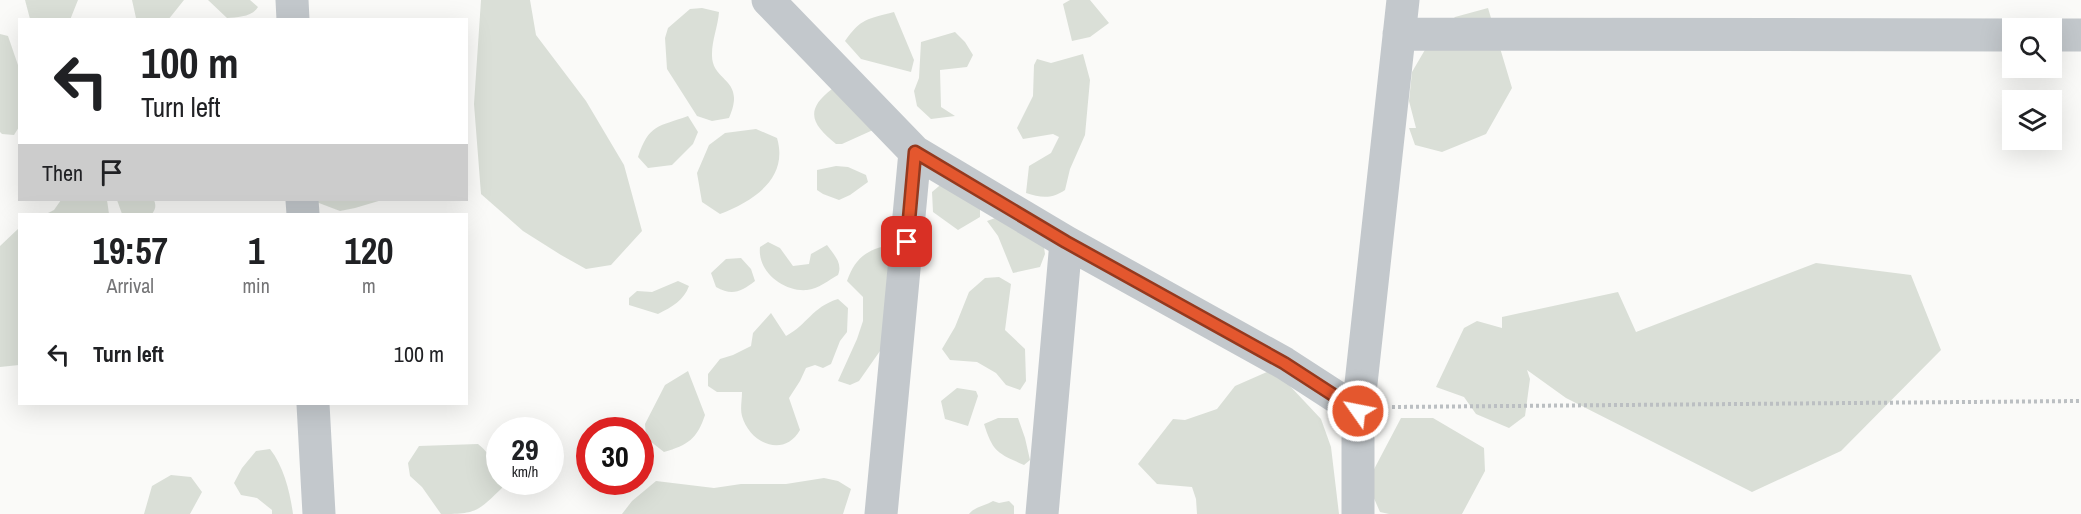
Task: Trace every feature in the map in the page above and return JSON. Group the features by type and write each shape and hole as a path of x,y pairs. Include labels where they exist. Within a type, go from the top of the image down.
{"street":[{"path":"292,0 293,18"},
{"path":"768,0 915,152 1066,242 1284,363 1358,411"},
{"path":"1359,514 1358,411 1403,0"},
{"path":"1399,34 2002,35"},
{"path":"2062,35 2081,35"},
{"path":"882,514 915,152"},
{"path":"1042,514 1066,242"},
{"path":"313,405 319,514"}],"shaded area":[{"path":"25,0 78,0 71,18 30,18"},
{"path":"132,0 184,0 170,18 136,18"},
{"path":"208,0 250,0 258,7 248,15 227,18"},
{"path":"481,0 530,0 536,35 586,101 624,165 642,231 611,265 586,269 523,231 481,194 474,104"},
{"path":"1070,0 1090,0 1109,23 1090,37 1072,41 1063,4"},
{"path":"702,8 719,12 712,49 713,63 731,87 734,95 729,118 712,121 697,116 667,69 665,38 668,28 690,9"},
{"path":"1488,8 1512,88 1486,134 1442,152 1415,145 1409,128 1416,128 1409,101 1412,72 1426,48 1455,17"},
{"path":"894,12 914,60 911,72 861,59 845,41 866,20"},
{"path":"955,32 973,55 967,67 940,70 941,107 955,116 931,119 917,106 914,91 919,78 921,42"},
{"path":"0,34 8,36 18,65 18,129 14,135 0,132"},
{"path":"1083,54 1090,80 1085,135 1070,169 1065,190 1046,197 1026,193 1029,166 1051,153 1059,137 1053,134 1023,139 1017,128 1033,96 1034,65 1037,59 1051,63"},
{"path":"832,89 873,130 842,144 836,144 828,137 817,124 814,111 817,104"},
{"path":"688,116 698,132 693,144 672,165 648,168 638,157 646,138 656,128"},
{"path":"756,129 777,138 778,165 773,177 756,195 720,214 702,202 697,173 709,145 725,133"},
{"path":"836,166 848,167 866,175 868,182 839,200 823,194 817,190 817,170"},
{"path":"951,176 980,200 980,217 958,230 933,212 932,192"},
{"path":"60,201 107,201 109,213 48,213 54,210"},
{"path":"117,201 154,201 155,209 153,213 122,213"},
{"path":"314,201 379,201 355,208 340,211"},
{"path":"998,217 1041,228 1045,254 1040,267 1013,273 998,236 987,221"},
{"path":"18,229 18,365 0,367 0,246"},
{"path":"768,242 780,248 793,266 809,264 811,254 827,245 839,263 838,275 811,289 789,288 773,278 763,264 760,247"},
{"path":"891,245 887,341 859,381 850,385 838,381 863,321 863,297 847,281 850,273 863,256 875,249"},
{"path":"741,258 751,269 755,281 736,292 716,287 711,273 726,259"},
{"path":"1816,263 1911,275 1941,350 1841,451 1752,492 1566,398 1527,370 1530,379 1525,416 1509,428 1476,414 1464,397 1436,387 1464,328 1477,321 1502,328 1502,317 1618,292 1636,332"},
{"path":"999,277 1011,284 1005,330 1025,349 1026,381 1020,390 1006,385 996,373 977,362 950,360 942,349 955,327 969,292 985,278"},
{"path":"678,281 689,286 687,291 677,303 658,314 629,305 629,298 637,291 652,292"},
{"path":"838,299 848,308 847,332 840,341 831,364 823,368 815,365 806,368 789,398 800,430 793,439 785,444 768,444 760,440 746,426 742,416 742,392 717,392 708,386 708,374 720,359 751,346 753,333 771,313 786,336 816,311"},
{"path":"1274,369 1321,419 1331,447 1339,514 1197,514 1192,487 1157,484 1138,464 1173,419 1185,420 1217,409 1235,386"},
{"path":"688,371 705,415 699,430 690,440 664,452 654,444 654,417 649,417 665,385"},
{"path":"957,388 976,391 978,396 968,426 945,419 941,401"},
{"path":"998,418 1018,418 1030,460 1024,465 1002,454 990,441 984,424"},
{"path":"1401,418 1433,418 1484,448 1485,471 1462,514 1380,512 1369,487 1371,475"},
{"path":"478,444 486,452 486,495 494,495 482,506 470,512 441,514 422,487 410,476 408,463 419,446"},
{"path":"270,449 286,480 293,514 272,514 272,510 257,498 241,495 234,483 242,468 256,451"},
{"path":"171,475 191,477 202,492 190,514 144,514 152,486"},
{"path":"824,478 838,481 851,489 843,514 622,514 639,495 654,495 656,481 714,488 741,484 786,484"},
{"path":"993,501 999,503 1009,501 1014,506 1014,514 969,514 974,510"}],"route":[{"path":"907,242 915,152 1066,242 1284,363 1358,411"}]}
